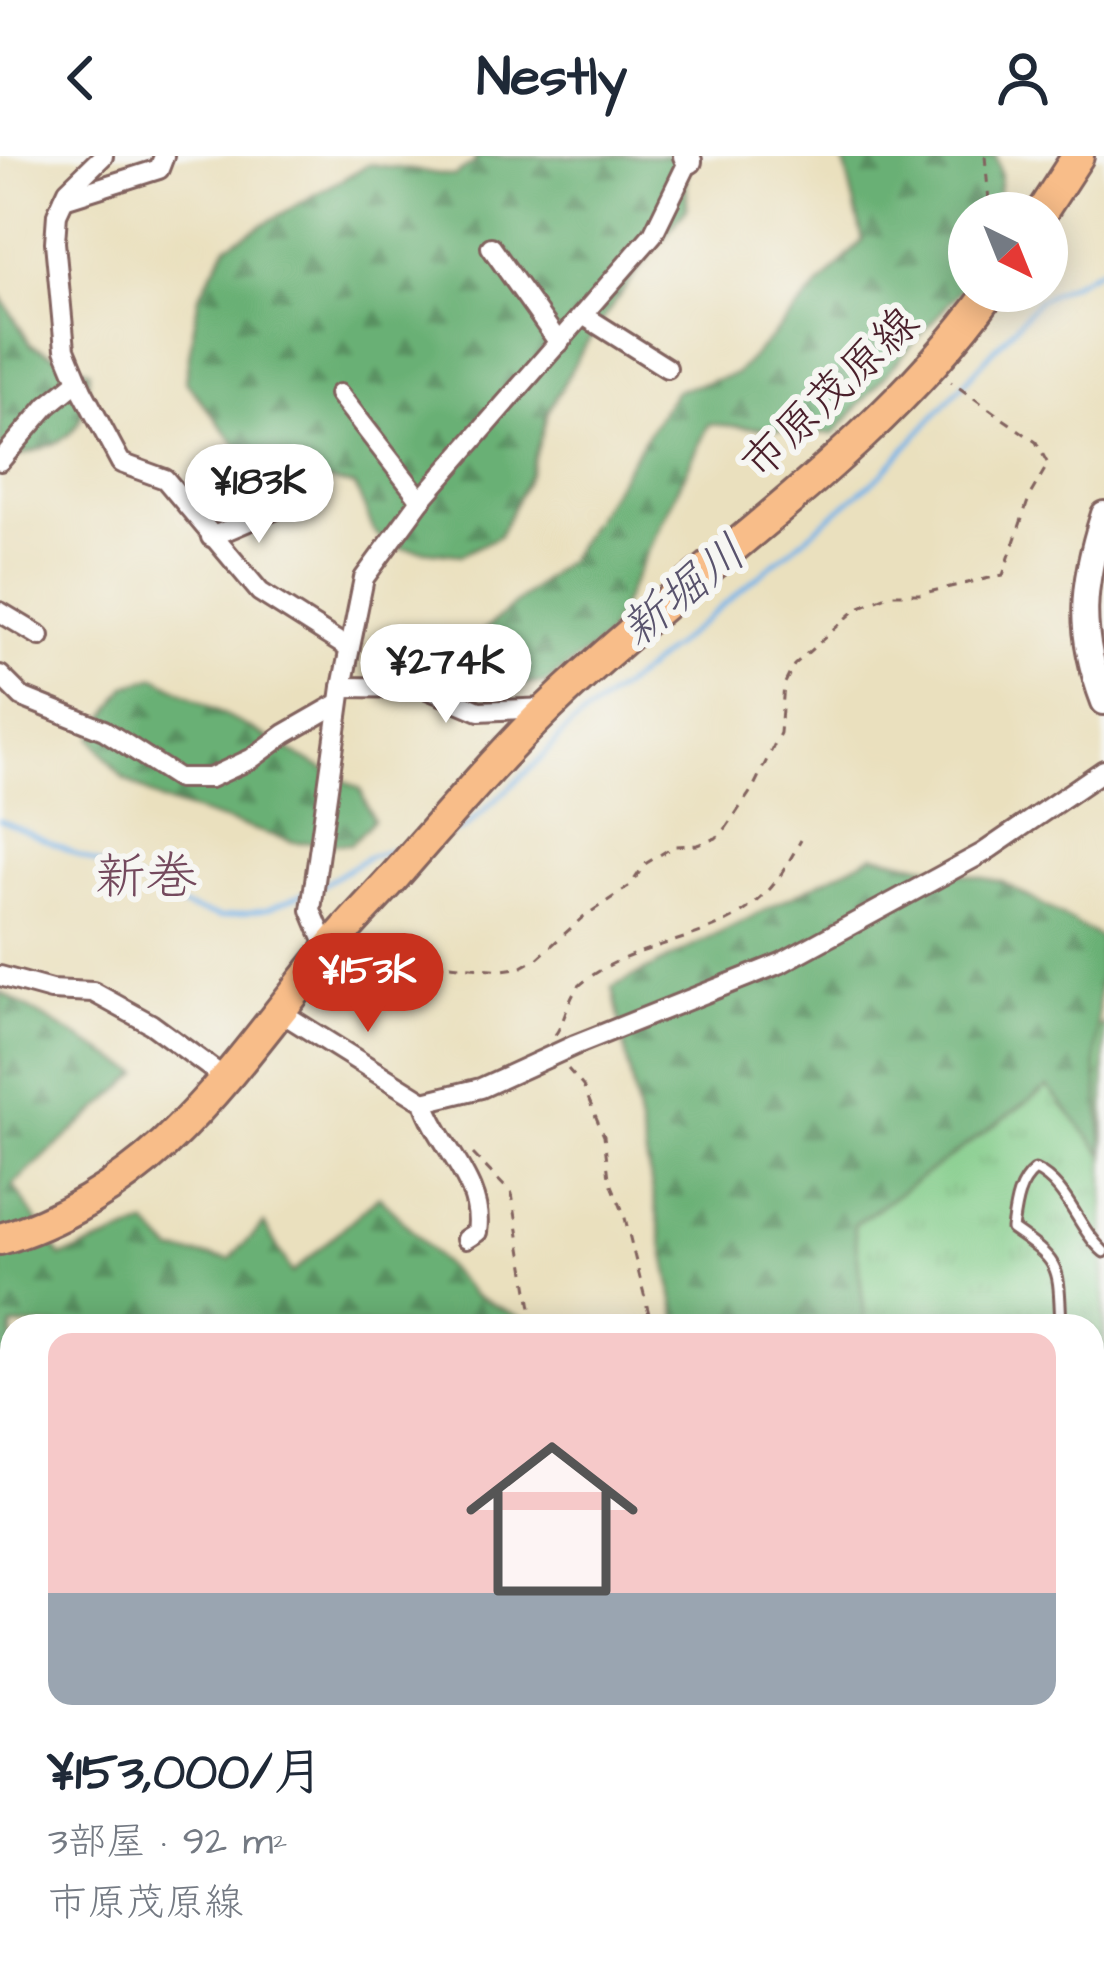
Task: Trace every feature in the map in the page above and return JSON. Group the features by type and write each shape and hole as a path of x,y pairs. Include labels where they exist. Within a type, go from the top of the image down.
{"main road":[{"path":"1055,192 1078,156"},
{"name":"市原茂原線","path":"0,1239 64,1211 133,1171 226,1079 328,950 548,708 633,629 813,478 930,367 974,312"}],"street":[{"path":"103,156 64,199 57,214 55,242 65,349 78,381 121,463 165,479 260,592 349,648"},
{"path":"64,199 159,169 164,156"},
{"path":"328,950 311,910 341,695 364,578 421,500 653,234 689,158"},
{"path":"490,247 559,343"},
{"path":"584,315 667,368"},
{"path":"0,461 47,406 78,381"},
{"path":"339,394 421,500"},
{"path":"211,537 286,505"},
{"path":"1104,514 1082,595 1090,666 1104,702"},
{"path":"0,612 40,636"},
{"path":"0,675 22,697 104,730 178,778 209,778 251,759 341,695 425,688 479,711 548,708"},
{"path":"424,1102 481,1088 829,940 983,853 1104,770"},
{"path":"0,976 51,990 93,992 151,1024 226,1079"},
{"path":"282,1013 424,1102 430,1123 475,1199 480,1217 477,1232 466,1239"}],"lane":[{"path":"1060,1314 1052,1259 1012,1229 1019,1192 1028,1176 1035,1171 1051,1178 1088,1238 1104,1252"}],"path":[{"path":"985,156 989,192"},
{"path":"309,976 340,987 376,969 417,962 503,970 522,967 630,886 644,864 674,846 716,838 726,828 753,788 780,733 784,685 794,665 858,608 891,595 919,594 1003,574 1030,495 1048,464 1036,442 930,367"},
{"path":"532,1065 564,1023 576,988 614,963 700,933 751,905 764,895 801,841"},
{"path":"556,1054 583,1086 595,1110 609,1178 624,1214 649,1314"},
{"path":"468,1148 512,1194 532,1314"}],"green space":[{"path":"476,156 686,156 687,208 582,350 548,412 530,473 499,536 461,555 389,547 374,531 355,486 304,475 237,446 185,380 199,296 227,245 369,164 454,176 474,163"},
{"path":"843,156 996,156 999,192 948,192 948,304 834,434 709,424 606,638 546,683 479,687 441,667 569,558 675,391 736,374 863,240"},
{"path":"0,295 31,345 89,370 84,409 72,431 13,458 0,452"},
{"path":"156,677 360,789 373,820 351,844 294,842 162,801 123,778 92,738 126,686"},
{"path":"874,855 1002,882 1101,938 1096,1067 1104,1155 1048,1087 854,1225 865,1314 677,1314 613,987"},
{"path":"0,992 139,1073 13,1185 61,1257 147,1225 173,1252 230,1259 264,1224 292,1273 379,1196 473,1295 513,1314 0,1314"},
{"path":"1104,1024 1104,1314 788,1314 761,1250"}],"waterway":[{"name":"新堀川","path":"447,834 464,829 568,728 882,474 1038,301 1104,267"},
{"name":"新堀川","path":"0,820 134,880 168,902 220,917 267,909 305,893"},
{"name":"新堀川","path":"321,886 368,857 402,847"}],"district":[{"name":"新巻","path":"146,878"}]}
